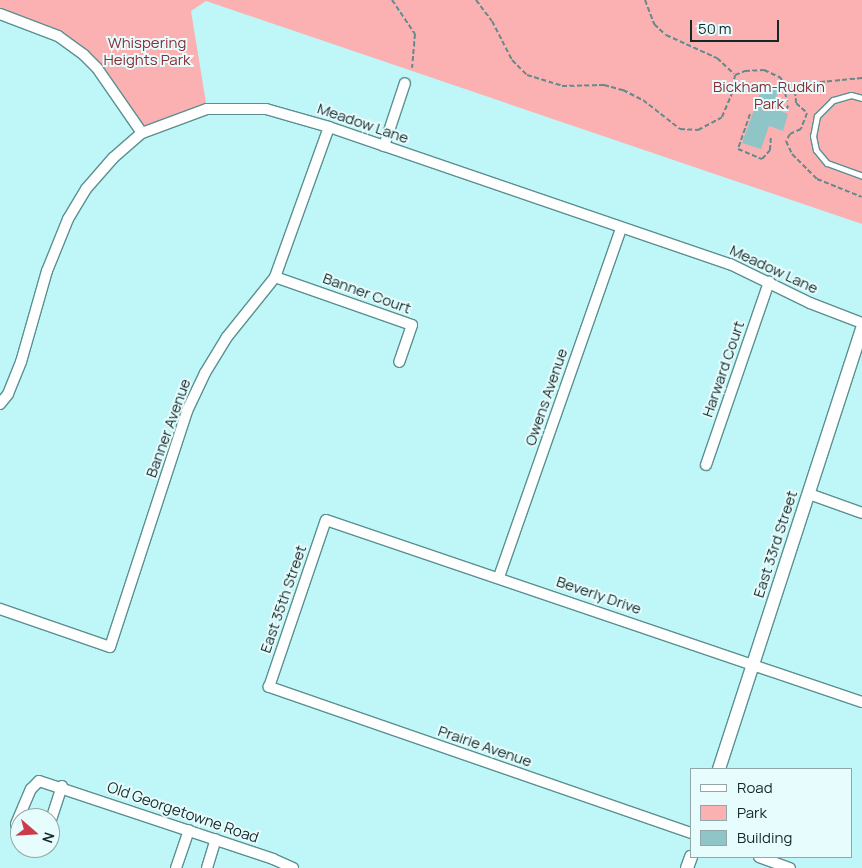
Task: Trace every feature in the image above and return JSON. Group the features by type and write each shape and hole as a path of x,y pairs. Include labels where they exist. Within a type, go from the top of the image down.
{"street":[{"path":"0,14 58,36 84,55 97,68 142,133"},
{"path":"384,146 405,83"},
{"name":"Meadow Lane","path":"0,404 8,394 21,362 47,271 68,219 86,189 113,158 142,133 201,110 238,106 281,112 329,127 730,264 810,303 862,323"},
{"name":"Banner Avenue","path":"0,609 110,647 188,411 205,373 227,337 275,277 329,127"},
{"name":"Owens Avenue","path":"499,577 621,228"},
{"name":"Banner Court","path":"275,277 412,325 399,362"},
{"name":"Harward Court","path":"706,465 769,282"},
{"name":"East 33rd Street","path":"719,768 862,329"},
{"path":"809,494 862,513"},
{"name":"Beverly Drive","path":"326,520 499,577 862,702"},
{"name":"East 35th Street","path":"269,687 326,520"},
{"name":"Prairie Avenue","path":"269,687 690,833"},
{"name":"Old Georgetowne Road","path":"23,808 34,784 39,780 62,786 216,839 293,868"},
{"path":"55,808 62,786"},
{"path":"176,868 189,830"},
{"path":"206,868 216,839"},
{"path":"761,858 790,868"}],"lane":[{"path":"862,98 851,95 832,100 817,116 813,136 816,150 827,163 862,176"}],"path":[{"path":"392,0 415,34 412,68"},
{"path":"476,0 492,21 512,60 527,75 562,86 604,85 623,90 643,100 680,128 698,130 722,117 732,94 735,75"},
{"path":"645,0 654,24 666,35 717,58 735,75"},
{"path":"735,75 757,69 774,74 783,81 787,101"},
{"path":"773,106 786,110 789,104"},
{"path":"750,114 738,148 762,159 770,150 771,137"}],"green space":[{"name":"Bickham-Rudkin Park","path":"0,0 862,0 862,224 206,1 191,11 207,109 142,133 117,96 71,44 0,14"}],"building":[{"path":"764,82 779,88 773,108 788,114 783,131 769,126 761,149 742,143"}],"park label":[{"name":"Whispering Heights Park","path":"147,50"}]}
